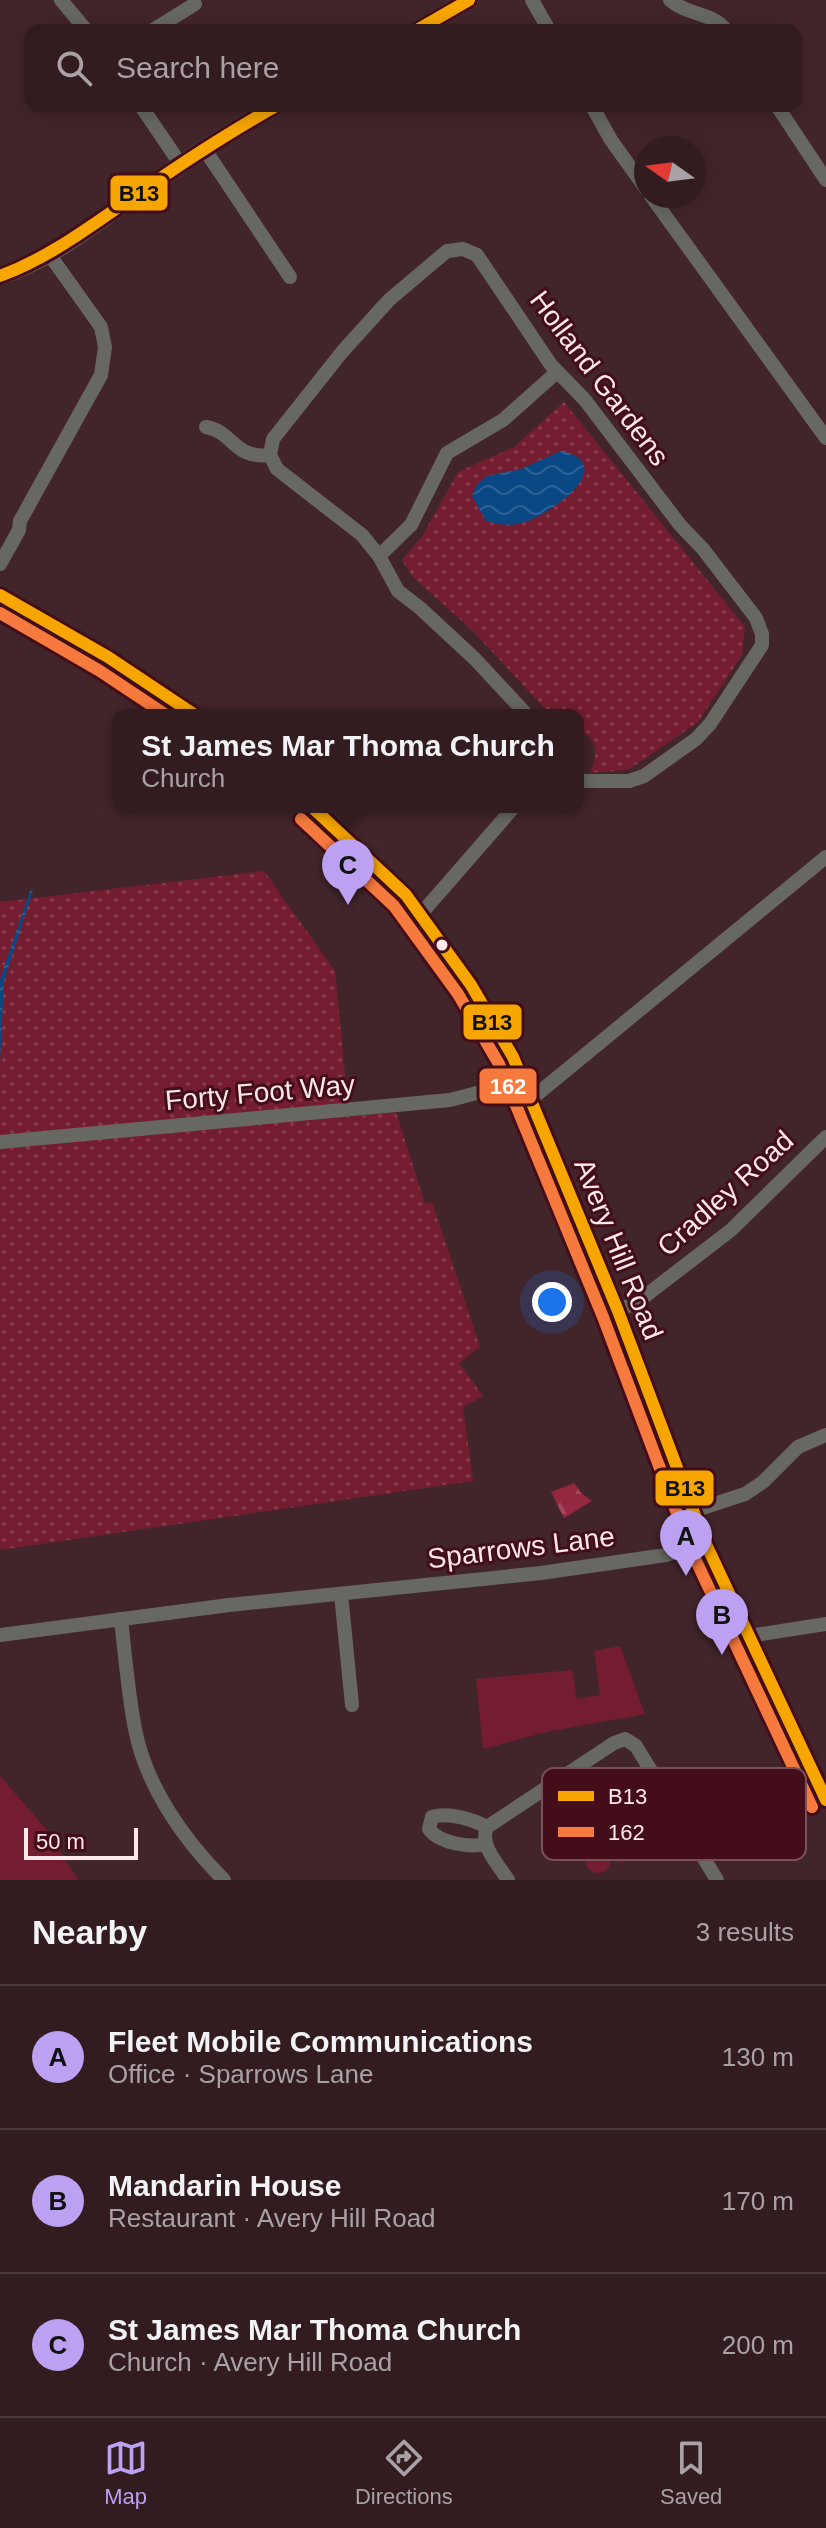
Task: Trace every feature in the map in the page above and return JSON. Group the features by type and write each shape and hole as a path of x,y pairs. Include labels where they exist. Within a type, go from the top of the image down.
{"main road":[{"path":"427,24 469,0"},
{"path":"0,276 27,268 239,126 265,112"}],"street":[{"path":"61,0 81,24"},
{"path":"532,0 546,24"},
{"path":"670,0 676,6 720,24"},
{"path":"163,24 195,4"},
{"path":"145,112 181,165"},
{"path":"595,112 634,172"},
{"path":"781,112 826,180"},
{"path":"205,150 290,277"},
{"path":"660,208 826,438"},
{"name":"Holland Gardens","path":"270,455 273,439 350,342 389,300 447,251 463,249 477,255 557,372 585,400 680,525 703,549 756,618 762,634 762,645 710,724 696,739 644,776 629,781 584,781"},
{"path":"0,564 19,530 20,521 101,375 105,347 101,327 49,254"},
{"path":"379,556 411,525 447,453 503,420 557,372"},
{"path":"206,427 219,432 253,457 270,455 277,469 362,535 379,556 398,591 475,659 521,709"},
{"path":"0,595 159,689 187,709"},
{"name":"Avery Hill Road","path":"318,813 406,895 476,993 506,1044 618,1311 705,1542 826,1800"},
{"path":"420,915 509,813"},
{"path":"530,1100 826,857"},
{"name":"Forty Foot Way","path":"0,1142 450,1100 523,1081"},
{"name":"Cradley Road","path":"618,1311 640,1300 731,1230 826,1137"},
{"path":"693,1511 745,1494 763,1482 798,1447 826,1435"},
{"name":"Sparrows Lane","path":"0,1635 572,1569 666,1555 705,1542"},
{"path":"341,1594 352,1705"},
{"path":"121,1619 135,1730 147,1767 173,1819 200,1856 224,1880"},
{"path":"749,1636 826,1624"},
{"path":"576,1768 625,1739 636,1746 649,1768"},
{"path":"508,1880 485,1844 483,1835 487,1827 542,1791"},
{"path":"485,1844 472,1845 437,1837 429,1829 432,1817 443,1815 487,1827"},
{"path":"705,1860 717,1880"}],"shaded area":[{"path":"564,402 745,627 742,655 698,722 628,770 590,773 595,748 584,733 584,709 545,709 473,631 413,577 402,560 423,535 458,472 514,447"},
{"path":"264,871 335,971 349,1117 396,1112 425,1204 432,1202 480,1347 459,1363 483,1396 463,1407 473,1481 0,1550 0,902"},
{"path":"620,1646 645,1714 546,1732 483,1749 476,1679 572,1670 577,1699 600,1695 594,1651"},
{"path":"0,1776 46,1829 78,1880 0,1880"},
{"path":"586,1860 610,1860 607,1870 598,1873 589,1870 586,1861"}],"green space":[{"path":"574,1483 592,1501 564,1518 551,1492"}],"water":[{"path":"561,451 578,458 584,467 582,478 573,490 560,502 530,520 510,525 486,521 472,496 476,485 487,476 521,469"},
{"path":"33,890 4,981 0,1061 0,979 30,891"}],"transit line":[{"name":"B13","path":"427,24 469,0"},
{"name":"B13","path":"0,276 37,260 71,240 188,160 266,112"},
{"name":"B13","path":"0,595 108,657 186,709"},
{"name":"162","path":"0,613 100,671 157,709"},
{"name":"B13","path":"318,813 406,895 471,985 513,1057 618,1311 705,1542 826,1800"},
{"name":"162","path":"301,819 394,906 458,994 499,1064 603,1317 690,1548 794,1768"},
{"name":"162","path":"806,1794 812,1807"}],"place":[{"name":"St James Mar Thoma Church","path":"348,905"},
{"name":"Fleet Mobile Communications","path":"686,1576"},
{"name":"Mandarin House","path":"722,1655"}]}
